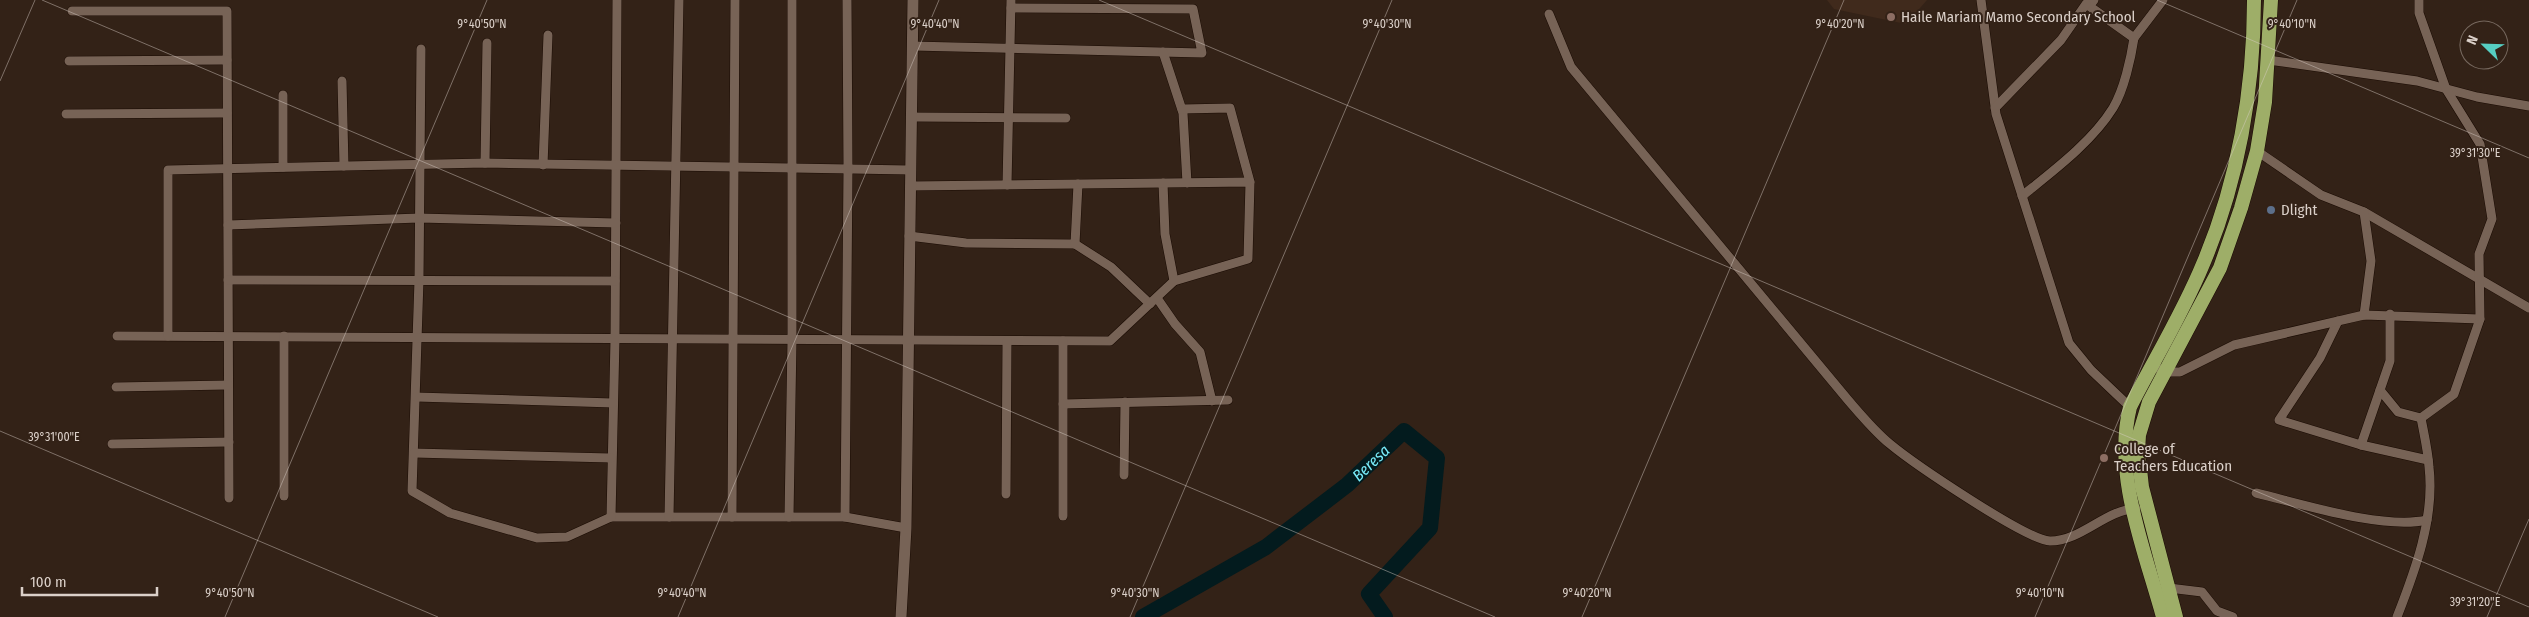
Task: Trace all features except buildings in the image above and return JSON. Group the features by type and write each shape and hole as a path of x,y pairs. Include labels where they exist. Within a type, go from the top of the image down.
{"highway":[{"path":"2162,617 2125,473 2124,429 2130,407 2203,265 2227,197 2244,123 2254,0"},
{"path":"2176,617 2148,510 2139,466 2139,435 2149,402 2220,268 2238,217 2257,151 2265,102 2271,0"}],"street":[{"path":"610,517 615,339 617,0"},
{"path":"669,517 679,0"},
{"path":"732,517 735,0"},
{"path":"789,517 792,340 792,0"},
{"path":"845,517 845,340 848,169 847,0"},
{"path":"901,617 906,528 913,0"},
{"path":"912,46 1202,53 1193,9 1189,0"},
{"path":"1981,0 1995,108 2069,343 2091,370 2130,407"},
{"path":"2022,196 2060,165 2114,107 2126,74 2134,38 2163,0"},
{"path":"2419,0 2419,13 2446,89 2480,144 2492,219 2479,254 2481,281 2480,319 2454,394 2421,418"},
{"path":"1995,108 2060,40 2087,2 2134,38"},
{"path":"1008,185 1011,4 1193,9"},
{"path":"72,11 227,11 229,498"},
{"path":"1549,14 1571,67 1848,400 1889,444 2022,531 2050,541 2084,531 2119,512 2133,508 2148,510"},
{"path":"543,165 548,35"},
{"path":"485,163 487,43"},
{"path":"420,49 418,336 412,491 450,513 537,538 567,537 610,517 845,517 906,528"},
{"path":"1163,52 1182,109 1186,183"},
{"path":"69,61 227,60"},
{"path":"2268,60 2416,81 2529,106"},
{"path":"342,81 344,166"},
{"path":"283,95 283,167"},
{"path":"117,336 418,336 732,340 1110,341 1174,281 1248,259 1250,182 1230,108 1182,109"},
{"path":"66,114 227,113"},
{"path":"911,117 1066,118"},
{"path":"2257,151 2321,195 2364,212 2529,308"},
{"path":"168,336 168,170 485,163 910,170"},
{"path":"910,186 1250,182"},
{"path":"1163,183 1165,234 1174,281"},
{"path":"1075,244 1078,184"},
{"path":"2364,212 2372,261 2364,315"},
{"path":"228,225 419,218 616,223"},
{"path":"909,236 966,243 1075,244 1111,268 1153,301 1200,352 1212,400"},
{"path":"228,280 615,281"},
{"path":"2152,365 2165,372 2180,372 2234,345 2364,315 2390,314 2480,319"},
{"path":"2361,445 2390,361 2390,314"},
{"path":"2338,321 2320,358 2279,420 2361,445 2428,460"},
{"path":"284,336 284,496"},
{"path":"1006,494 1007,341"},
{"path":"1063,341 1063,516"},
{"path":"116,387 228,385"},
{"path":"2380,390 2398,412 2421,418"},
{"path":"416,397 613,402"},
{"path":"1063,404 1228,400"},
{"path":"1124,475 1125,402"},
{"path":"2397,617 2409,586 2427,520 2428,460 2421,418"},
{"path":"112,444 229,442"},
{"path":"414,453 611,458"},
{"path":"2256,493 2385,522 2411,524 2427,520"},
{"path":"2169,588 2202,592 2217,611 2226,612 2233,617"}],"shaded area":[{"name":"Haile Mariam Mamo Secondary School","path":"1827,0 1927,0 1906,24 1834,9"}],"waterway":[{"name":"Beresa","path":"1143,617 1266,547 1347,485 1404,431 1437,458 1430,528 1369,594 1385,617"}],"place":[{"name":"Haile Mariam Mamo Secondary School","path":"1891,17"},
{"name":"Dlight","path":"2271,210"},
{"name":"College of Teachers Education","path":"2104,458"}]}
